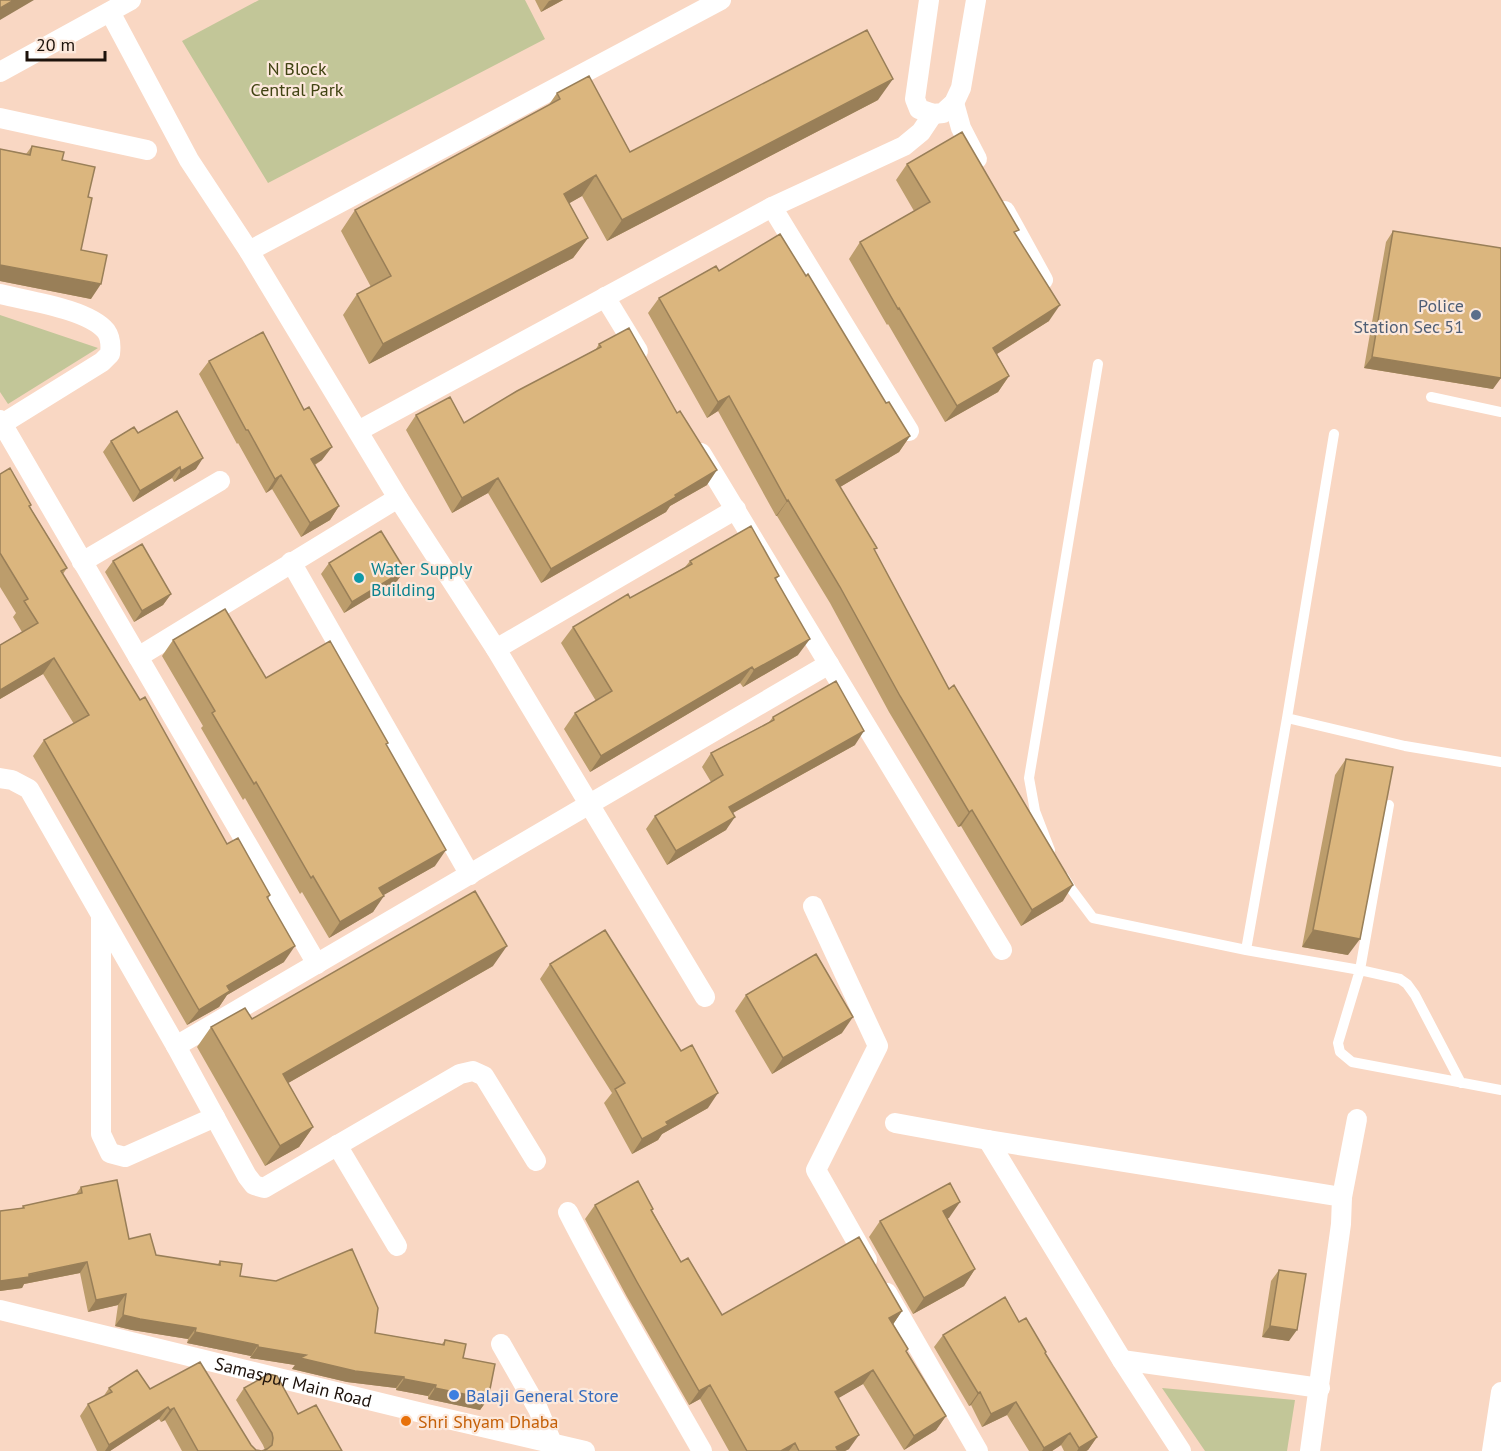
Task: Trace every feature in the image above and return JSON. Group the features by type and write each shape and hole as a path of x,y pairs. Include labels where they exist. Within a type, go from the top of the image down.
{"street":[{"path":"0,72 131,0"},
{"path":"249,251 721,0"},
{"path":"929,0 915,99 919,109 933,114 943,113 954,103 961,88 976,0"},
{"path":"110,12 189,160 249,251 398,498 496,649 705,997"},
{"path":"954,103 961,128 984,172"},
{"path":"358,431 772,207 904,146 921,132 933,114"},
{"path":"0,117 147,150"},
{"path":"996,194 1052,298"},
{"path":"772,207 909,431"},
{"path":"0,294 77,312 94,320 107,332 111,343 110,354 102,362 1,422 317,964"},
{"path":"605,297 649,368"},
{"path":"692,439 1002,950"},
{"path":"82,562 220,481"},
{"path":"138,657 398,498"},
{"path":"496,649 736,509"},
{"path":"291,562 470,875"},
{"path":"176,1046 829,664"},
{"path":"0,778 12,780 28,789 254,1185 264,1188 460,1074 473,1071 484,1076 536,1161"},
{"path":"813,906 878,1046 816,1170 978,1451"},
{"path":"101,915 101,1134 110,1153 125,1157 215,1117"},
{"path":"1310,1451 1341,1224 1342,1197 1357,1119"},
{"path":"895,1123 1342,1197"},
{"path":"988,1140 1180,1451"},
{"path":"337,1145 397,1246"},
{"path":"568,1212 597,1269 702,1451"},
{"name":"Samaspur Main Road","path":"0,1310 553,1447 585,1451"},
{"path":"501,1344 538,1409 553,1447"},
{"path":"195,1358 207,1376"},
{"path":"1122,1360 1320,1388"},
{"path":"1492,1451 1501,1392"}],"lane":[{"path":"1054,858 1048,848 1035,811 1029,778 1098,364"},
{"path":"1431,397 1501,412"},
{"path":"1246,950 1334,434"},
{"path":"1287,718 1405,746 1501,762"},
{"path":"1389,806 1360,970 1338,1043 1340,1052 1352,1062 1501,1090"},
{"path":"1060,869 1071,890 1093,918 1400,979 1415,994 1461,1083"}],"green space":[{"name":"N Block Central Park","path":"259,0 525,0 545,39 268,183 182,41"},
{"path":"0,315 98,348 8,404 0,392"},
{"path":"1162,1388 1295,1400 1287,1451 1205,1451"}],"building":[{"path":"0,0 14,0 0,8"},
{"path":"867,30 893,79 622,220 596,175 564,194 588,238 383,344 357,294 391,276 355,210 560,99 557,93 589,76 630,152"},
{"path":"962,132 1019,230 1014,232 1060,305 993,348 1009,376 957,406 860,242 930,202 907,164"},
{"path":"32,146 64,152 62,160 95,167 88,197 92,198 81,250 107,255 101,284 0,265 0,149 30,155"},
{"name":"Police Station Sec 51","path":"1393,231 1501,248 1501,378 1372,357"},
{"path":"780,234 806,276 808,274 886,403 889,402 910,436 836,480 877,548 874,549 949,689 954,685 1073,885 1032,910 972,810 969,812 900,696 840,587 787,501 729,396 718,402 659,298 716,266 719,271"},
{"path":"629,328 677,413 680,411 717,470 675,495 676,497 551,569 498,478 462,498 416,415 450,397 464,423 517,391 601,347 599,344"},
{"path":"263,332 304,410 309,407 332,447 311,459 339,506 310,523 281,475 275,479 209,361"},
{"path":"177,411 203,458 181,471 180,467 140,491 111,441 134,427 138,433"},
{"path":"10,468 31,505 29,506 67,568 61,571 140,700 145,697 227,844 238,838 270,895 267,897 295,946 227,986 230,991 199,1010 44,740 89,715 54,658 0,690 0,645 38,623 24,601 28,599 0,553 0,474"},
{"path":"751,526 779,576 775,578 810,639 754,670 752,667 601,756 575,713 612,691 573,627 628,594 630,598 692,564 690,561"},
{"name":"Water Supply Building","path":"381,531 405,570 352,602 329,563"},
{"path":"142,544 171,594 142,611 113,561"},
{"path":"225,609 266,678 330,641 446,850 379,888 384,896 340,922 313,876 311,878 256,782 254,784 173,640"},
{"path":"836,681 864,731 729,807 735,817 676,851 655,816 723,775 711,753 774,720 773,717"},
{"path":"1346,759 1393,767 1360,939 1313,930"},
{"path":"475,891 507,946 283,1074 313,1127 280,1146 211,1027 245,1008 252,1019"},
{"path":"605,930 681,1051 692,1045 718,1093 666,1122 668,1125 642,1139 615,1089 625,1083 550,964"},
{"path":"816,954 853,1017 783,1058 746,995"},
{"path":"117,1180 129,1239 150,1234 156,1255 220,1265 220,1261 242,1264 240,1276 276,1281 352,1249 378,1308 375,1333 444,1345 445,1340 466,1344 463,1358 495,1364 488,1399 435,1388 436,1385 404,1379 404,1377 355,1371 300,1358 306,1355 258,1347 258,1345 195,1332 196,1328 123,1315 126,1294 96,1300 87,1262 29,1274 29,1277 0,1281 0,1211 24,1208 23,1206 82,1193 81,1187"},
{"path":"638,1181 653,1209 651,1210 681,1262 688,1258 722,1315 859,1237 902,1311 889,1318 908,1349 906,1351 946,1416 914,1436 873,1370 835,1392 859,1435 836,1447 838,1451 799,1451 795,1443 781,1451 747,1451 710,1385 699,1391 595,1205"},
{"path":"950,1183 960,1202 943,1211 975,1269 924,1298 880,1221"},
{"path":"1279,1270 1306,1274 1297,1330 1270,1326"},
{"path":"1005,1297 1019,1322 1026,1318 1097,1437 1079,1448 1070,1433 1044,1448 1016,1402 991,1414 980,1392 978,1393 943,1335"},
{"path":"200,1362 251,1445 256,1450 262,1451 198,1451 174,1408 170,1410 168,1407 109,1445 88,1404 112,1392 109,1388 137,1370 150,1389"},
{"path":"269,1374 277,1376 298,1414 316,1405 342,1451 262,1451 272,1445 272,1433 244,1388"}],"place":[{"name":"Police Station Sec 51","path":"1476,315"},
{"name":"Water Supply Building","path":"359,578"},
{"name":"Balaji General Store","path":"454,1395"},
{"name":"Shri Shyam Dhaba","path":"406,1421"}]}
